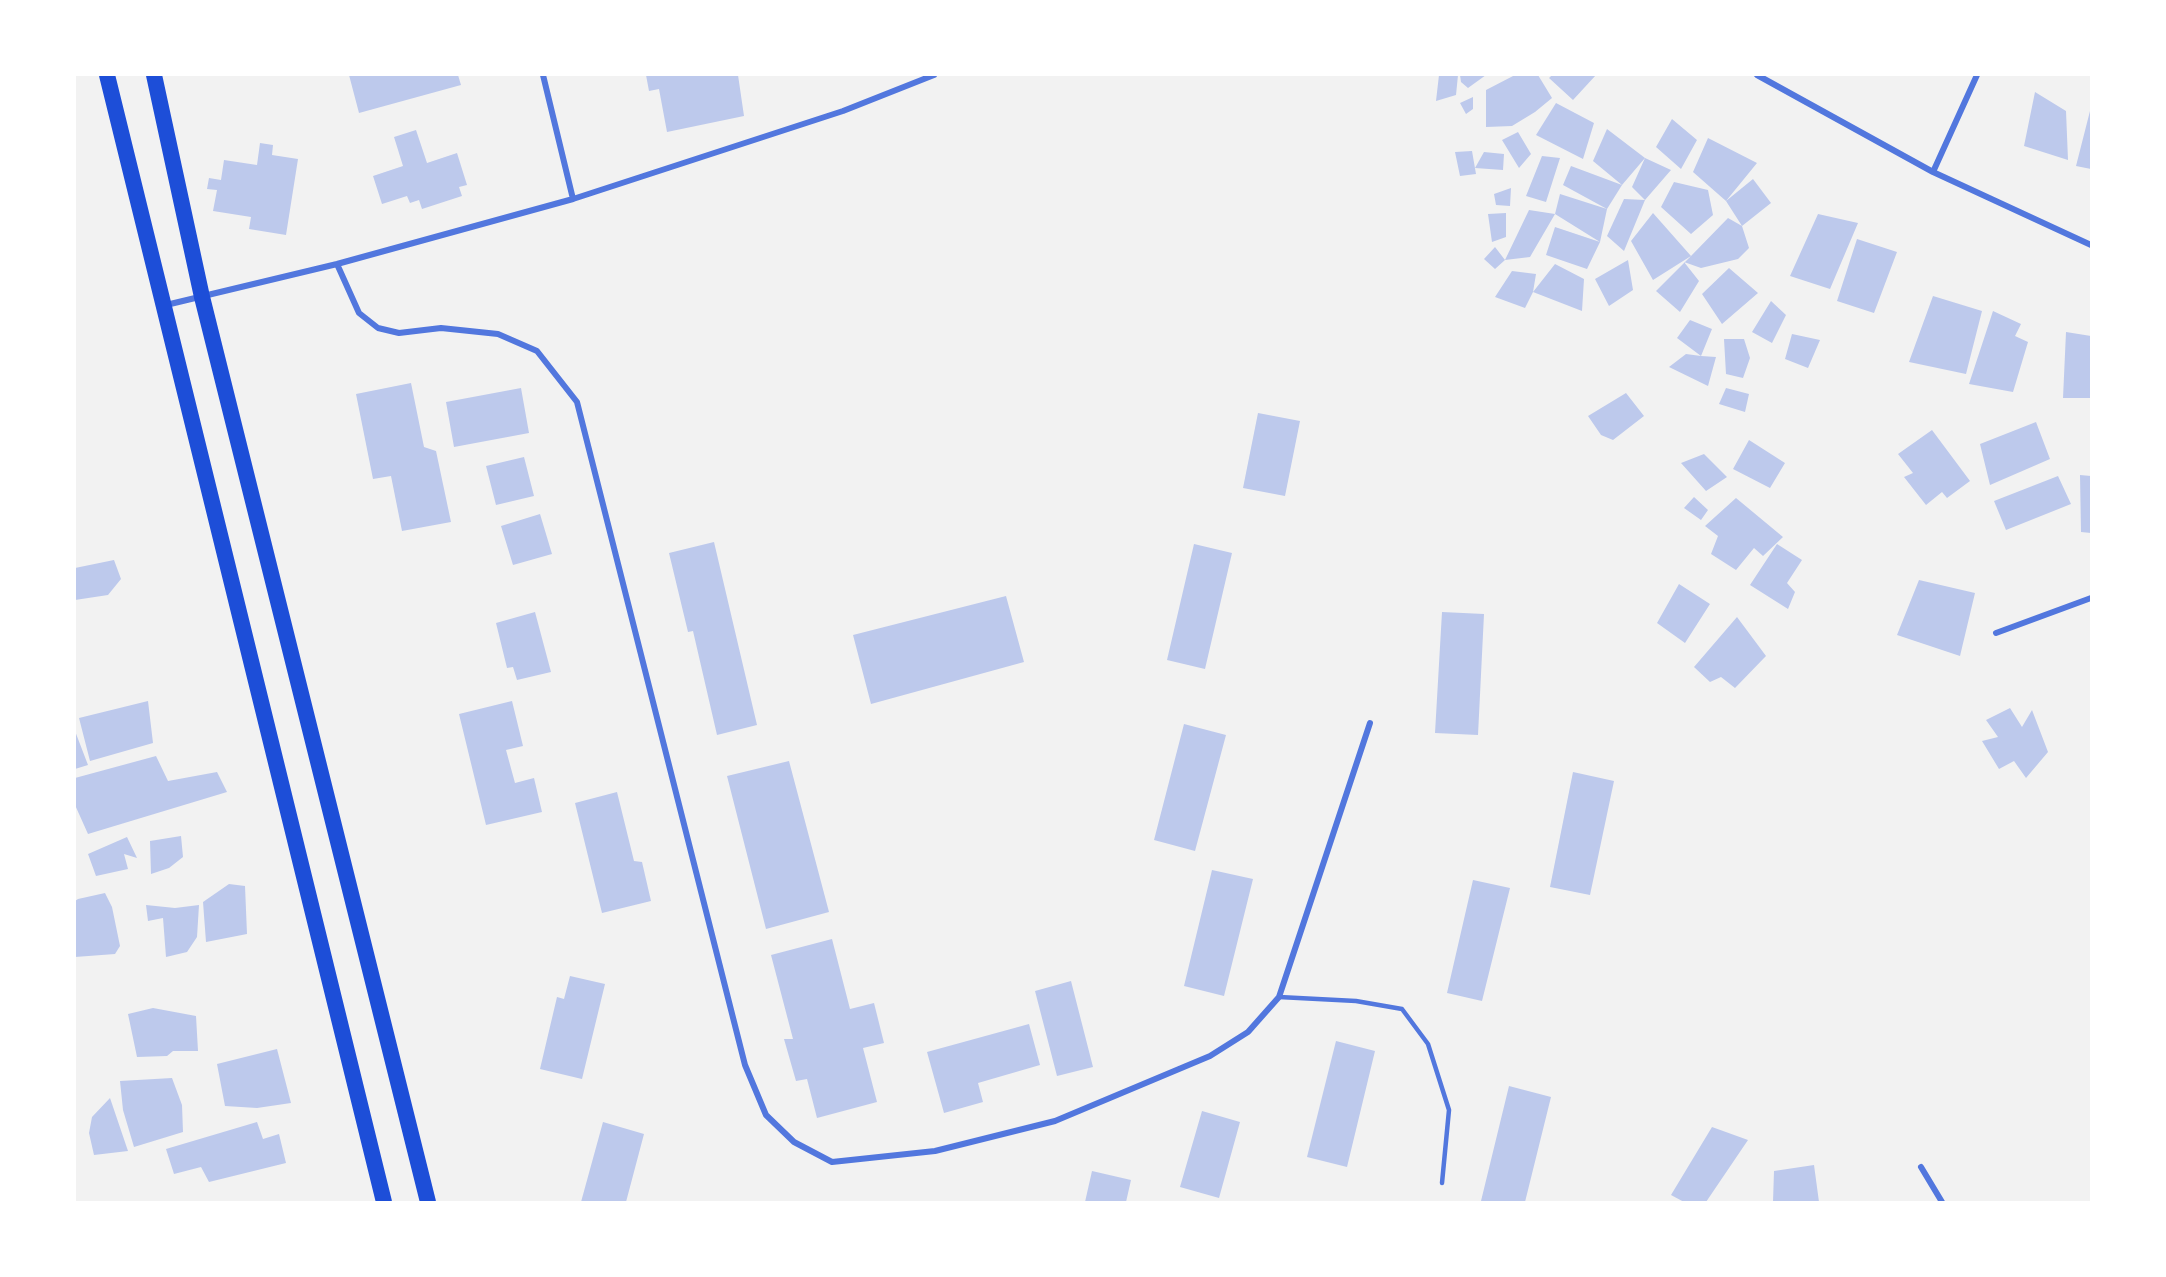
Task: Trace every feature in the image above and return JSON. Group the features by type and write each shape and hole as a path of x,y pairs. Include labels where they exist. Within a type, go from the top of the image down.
{"highway":[{"path":"106,75 384,1202"},
{"path":"154,75 202,297 428,1202"}],"street":[{"path":"543,75 573,200"},
{"path":"162,306 337,264 573,200 843,111 934,75"},
{"path":"1757,75 1934,172 2091,245"},
{"path":"1934,172 1977,75"},
{"path":"337,264 359,313 378,328 399,333 441,328 498,334 537,351 577,402 745,1065 766,1114 794,1142 832,1162 935,1151 1055,1121 1210,1056 1248,1032 1279,997 1370,723"},
{"path":"1996,633 2091,598"},
{"path":"1921,1167 1942,1202"}],"lane":[{"path":"1279,997 1356,1001 1402,1009 1428,1044 1449,1110 1442,1183"}],"building":[{"path":"349,75 458,75 461,85 359,113"},
{"path":"646,75 738,75 744,116 667,132 659,89 649,91"},
{"path":"1439,75 1458,75 1456,95 1436,101"},
{"path":"1460,75 1486,75 1468,88 1461,82"},
{"path":"1515,75 1538,75 1552,98 1512,126 1486,127 1486,90"},
{"path":"1552,75 1596,75 1573,100 1549,78"},
{"path":"2035,92 2066,111 2068,160 2024,146"},
{"path":"1473,97 1473,109 1466,114 1460,103"},
{"path":"1556,103 1594,123 1583,159 1536,135"},
{"path":"2091,111 2091,169 2076,166"},
{"path":"1672,119 1697,140 1681,169 1656,147"},
{"path":"1607,129 1645,158 1622,185 1593,161"},
{"path":"416,130 427,163 457,153 467,185 459,187 462,196 422,209 419,200 410,203 407,196 382,204 373,176 403,166 394,137"},
{"path":"1518,132 1531,154 1519,168 1502,140"},
{"path":"1708,138 1757,163 1726,201 1693,172"},
{"path":"260,143 273,145 272,155 298,159 286,235 249,229 251,217 213,211 217,190 207,189 209,178 221,180 224,160 257,165"},
{"path":"1472,151 1476,174 1460,176 1455,152"},
{"path":"1484,152 1504,154 1503,170 1475,168"},
{"path":"1542,156 1560,158 1546,202 1526,196"},
{"path":"1645,158 1671,170 1645,200 1632,187"},
{"path":"1571,166 1622,185 1607,209 1563,185"},
{"path":"1753,179 1771,203 1742,226 1726,201"},
{"path":"1674,182 1708,190 1713,215 1691,234 1661,207"},
{"path":"1511,188 1510,206 1496,205 1494,194"},
{"path":"1560,194 1607,209 1600,242 1555,214"},
{"path":"1624,199 1645,200 1624,251 1607,236"},
{"path":"1529,210 1555,214 1530,257 1505,260"},
{"path":"1506,213 1506,237 1492,242 1488,214"},
{"path":"1653,213 1691,256 1653,280 1631,241"},
{"path":"1818,214 1858,223 1830,289 1790,276"},
{"path":"1728,218 1742,226 1749,248 1738,259 1701,268 1685,262"},
{"path":"1555,227 1600,242 1587,269 1546,255"},
{"path":"1857,239 1897,252 1874,313 1837,301"},
{"path":"1495,247 1505,260 1495,269 1484,259"},
{"path":"1628,260 1633,290 1609,306 1595,279"},
{"path":"1684,263 1699,281 1680,312 1656,291"},
{"path":"1555,264 1584,279 1582,311 1533,292"},
{"path":"1729,268 1758,293 1722,324 1702,294"},
{"path":"1512,271 1536,274 1533,292 1525,308 1495,297"},
{"path":"1933,296 1982,311 1966,374 1909,362"},
{"path":"1771,301 1786,315 1772,343 1752,332"},
{"path":"1993,311 2021,324 2015,336 2028,342 2013,392 1969,384"},
{"path":"1690,320 1712,329 1701,356 1677,338"},
{"path":"2066,332 2091,336 2091,398 2063,398"},
{"path":"1792,334 1820,340 1808,368 1785,359"},
{"path":"1724,339 1744,339 1750,358 1743,378 1726,374"},
{"path":"1686,354 1716,357 1708,386 1669,367"},
{"path":"411,383 424,447 436,451 451,522 402,531 391,476 373,479 356,394"},
{"path":"521,388 529,433 454,447 446,402"},
{"path":"1726,388 1749,394 1745,412 1719,404"},
{"path":"1626,393 1644,416 1613,440 1601,435 1588,416"},
{"path":"1258,413 1300,421 1285,496 1243,488"},
{"path":"2036,422 2050,459 1990,485 1980,444"},
{"path":"1932,430 1970,481 1947,498 1942,492 1926,505 1904,477 1913,473 1898,454"},
{"path":"1749,440 1785,463 1770,488 1733,469"},
{"path":"1704,454 1727,477 1706,491 1681,463"},
{"path":"524,457 534,496 496,505 486,466"},
{"path":"2080,475 2091,476 2091,533 2081,532"},
{"path":"2058,476 2071,504 2006,530 1994,501"},
{"path":"1694,497 1708,510 1701,520 1684,508"},
{"path":"1736,498 1783,537 1763,556 1754,548 1736,570 1711,554 1718,536 1705,526"},
{"path":"540,514 552,554 513,565 501,526"},
{"path":"714,542 757,725 717,735 693,631 688,632 669,553"},
{"path":"1194,544 1232,553 1205,669 1167,660"},
{"path":"1777,544 1802,560 1787,583 1795,592 1788,609 1750,585"},
{"path":"114,560 121,579 108,595 75,600 75,568"},
{"path":"1919,580 1975,593 1960,656 1897,635"},
{"path":"1679,584 1710,604 1685,643 1657,623"},
{"path":"1006,596 1024,662 871,704 853,635"},
{"path":"535,612 551,672 517,680 513,667 507,668 496,623"},
{"path":"1442,612 1484,614 1478,735 1435,733"},
{"path":"1737,617 1766,656 1735,688 1721,677 1710,682 1694,667"},
{"path":"148,701 153,743 90,761 79,718"},
{"path":"512,701 523,746 506,750 515,783 534,778 542,812 486,825 459,714"},
{"path":"2010,708 2022,727 2032,710 2048,752 2026,778 2014,761 1999,769 1982,741 1998,737 1986,720"},
{"path":"1184,724 1226,735 1195,851 1154,840"},
{"path":"75,731 88,765 75,769"},
{"path":"156,756 168,781 217,772 227,792 88,834 75,805 75,778"},
{"path":"789,761 829,912 766,929 727,776"},
{"path":"1573,772 1614,781 1590,895 1550,887"},
{"path":"617,792 634,861 642,862 651,901 602,913 575,803"},
{"path":"181,836 183,857 169,868 151,874 150,841"},
{"path":"127,837 137,858 124,854 128,869 96,876 88,854"},
{"path":"1212,870 1253,879 1224,996 1184,986"},
{"path":"1473,880 1510,888 1482,1001 1447,993"},
{"path":"229,884 245,886 247,934 206,942 203,902"},
{"path":"105,893 112,907 120,946 115,954 75,957 75,901"},
{"path":"146,905 175,908 199,905 197,937 187,952 166,957 163,918 148,921"},
{"path":"832,939 850,1009 874,1003 884,1043 863,1048 877,1102 817,1118 807,1079 796,1081 784,1039 793,1039 771,955"},
{"path":"570,976 605,984 582,1079 540,1069 557,997 564,999"},
{"path":"1071,981 1093,1067 1057,1076 1035,991"},
{"path":"153,1008 196,1016 198,1051 173,1051 167,1056 137,1057 128,1014"},
{"path":"1029,1024 1040,1065 978,1083 983,1102 944,1113 927,1052"},
{"path":"1336,1041 1375,1051 1347,1167 1307,1157"},
{"path":"277,1049 291,1103 257,1108 225,1106 217,1064"},
{"path":"172,1078 182,1105 183,1132 134,1147 123,1110 120,1081"},
{"path":"1509,1086 1551,1097 1525,1202 1484,1202 1481,1201"},
{"path":"110,1098 128,1151 94,1155 89,1133 92,1117"},
{"path":"1202,1111 1240,1122 1219,1198 1180,1187"},
{"path":"257,1122 263,1139 279,1134 286,1163 209,1182 201,1167 174,1174 166,1149"},
{"path":"603,1122 644,1134 626,1202 581,1202"},
{"path":"1712,1127 1748,1140 1706,1202 1684,1202 1671,1195"},
{"path":"1814,1165 1819,1202 1773,1202 1774,1171"},
{"path":"1092,1171 1131,1180 1126,1202 1085,1202"}]}
